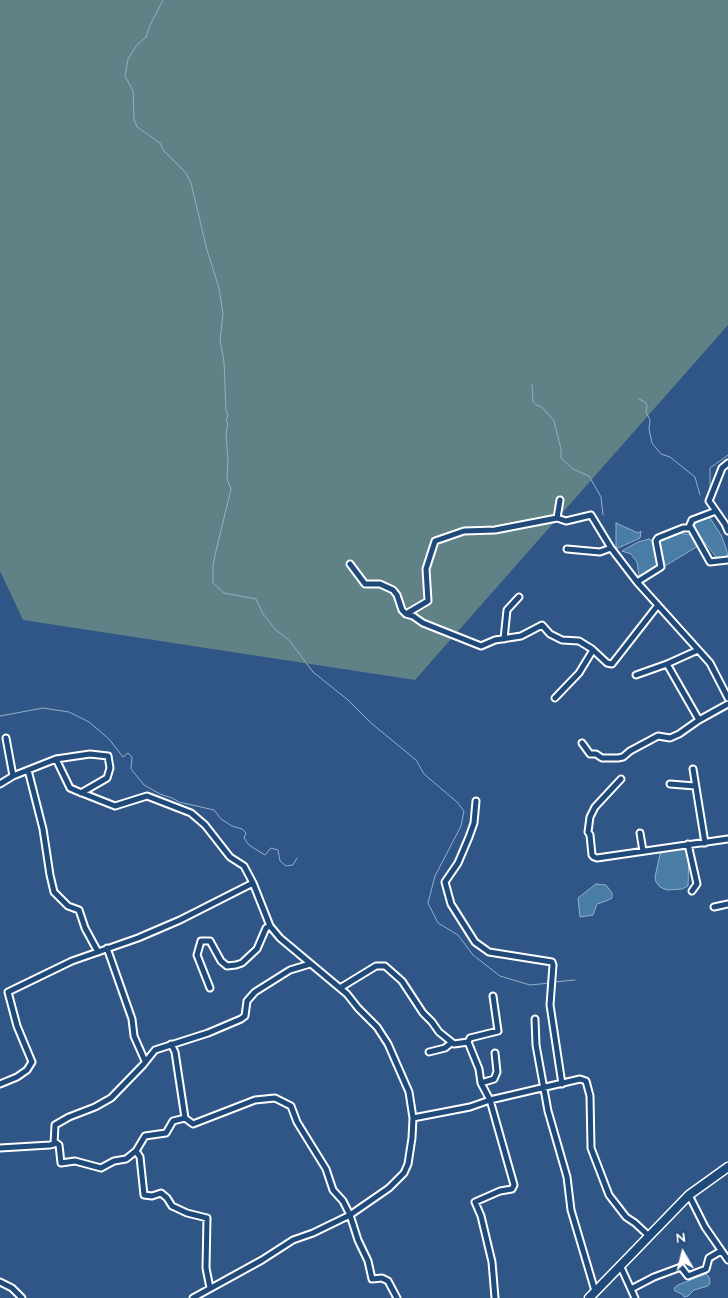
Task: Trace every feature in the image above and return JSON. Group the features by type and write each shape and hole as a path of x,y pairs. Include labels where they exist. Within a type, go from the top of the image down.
{"highway":[{"path":"589,1298 689,1195 728,1167"}],"street":[{"path":"728,463 722,468 709,502 728,531"},
{"path":"556,518 560,500"},
{"path":"637,582 661,567 656,540 658,538 689,527 692,520 716,511"},
{"path":"406,614 428,601 426,569 436,541 464,531 495,530 556,518 566,522 590,515 611,548 637,582 710,663 728,698"},
{"path":"689,527 710,562 728,560"},
{"path":"566,549 600,552 611,548"},
{"path":"350,564 365,584 380,584 393,590 397,595 402,610 406,614 481,646 495,640 521,636 542,625 550,634 562,640 579,641 593,650 607,663 612,664 658,605"},
{"path":"504,639 507,610 519,597"},
{"path":"555,698 579,673 593,650"},
{"path":"636,675 698,650"},
{"path":"667,664 699,720"},
{"path":"582,743 590,754 596,754 602,758 623,757 630,751 658,736 670,738 679,734 728,704"},
{"path":"6,738 13,776"},
{"path":"0,784 13,776 56,759 90,754 108,756 110,768 107,778 81,793"},
{"path":"56,759 70,788 81,793 115,806 147,796 191,813 205,824 230,857 244,866 270,926 280,938 352,999 358,1008 377,1027 388,1044 409,1092 413,1118 412,1138 408,1164 404,1173 388,1188 350,1215 313,1233 292,1240 262,1260 193,1298"},
{"path":"693,769 704,843"},
{"path":"28,770 43,829 54,892 68,906 79,910 98,952"},
{"path":"621,779 595,807 590,818 588,832 592,855 597,858 728,839"},
{"path":"670,784 695,786"},
{"path":"476,801 474,823 469,837 458,863 445,882 451,904 475,942 489,952 552,962 550,1005 562,1084"},
{"path":"640,833 643,852"},
{"path":"688,844 697,884 692,891"},
{"path":"0,1084 17,1077 27,1070 32,1062 17,1026 8,992 72,961 138,938 180,920 253,883"},
{"path":"714,907 728,904"},
{"path":"210,988 197,955 201,941 210,941 221,961 227,966 236,965 242,963 257,949 266,928 270,926"},
{"path":"107,948 132,1018 134,1036 145,1061"},
{"path":"185,1118 173,1121 166,1133 146,1136 136,1151 126,1159 114,1161 100,1168 75,1161 61,1163 58,1146 55,1142 56,1125 111,1098 155,1050 208,1033 241,1019 245,1014 245,1005 251,996 290,970 310,964"},
{"path":"340,988 376,966 385,966 402,981 423,1013 454,1044 468,1042 470,1038 498,1031 493,996"},
{"path":"535,1020 536,1045 544,1088 567,1177 571,1210 596,1291"},
{"path":"468,1042 479,1069 481,1083 490,1100 514,1185 512,1188 475,1202 481,1216 492,1262 495,1298"},
{"path":"429,1052 445,1048 451,1043"},
{"path":"171,1044 175,1052 185,1118 193,1124 256,1100 275,1098 291,1106 297,1122 326,1169 333,1190 343,1201 350,1215 358,1240 368,1261 372,1279 382,1278 388,1281 397,1298"},
{"path":"481,1083 494,1079 497,1072 495,1054"},
{"path":"413,1118 470,1107 490,1100 580,1079 586,1081 590,1096 591,1148 609,1195 626,1217 649,1236"},
{"path":"0,1148 50,1145 55,1142"},
{"path":"136,1151 140,1157 144,1195 152,1196 161,1193 172,1206 180,1211 207,1218 206,1268 210,1288"},
{"path":"689,1195 705,1226 728,1260"},
{"path":"631,1289 654,1277 682,1267 688,1276 706,1269 709,1258 721,1251"},
{"path":"620,1265 635,1298"},
{"path":"0,1282 12,1288 22,1298"}],"green space":[{"path":"0,0 728,0 728,325 415,680 23,620 0,571"}],"water":[{"path":"710,518 721,535 728,557 717,558 696,531 694,527 696,522"},
{"path":"616,523 638,533 641,531 640,538 616,549"},
{"path":"678,533 691,535 698,546 665,566 660,540"},
{"path":"649,539 654,542 659,565 639,576 637,562 631,554 622,551 638,542"},
{"path":"683,848 689,855 688,886 682,889 667,890 660,887 655,877 660,854 667,850"},
{"path":"596,884 606,885 612,893 612,898 597,904 593,915 580,917 578,898"},
{"path":"706,1274 709,1277 710,1283 708,1286 694,1290 684,1297 675,1291 674,1288 678,1285"}],"waterway":[{"path":"163,0 146,37 136,46 128,59 125,76 133,91 134,119 137,127 160,143 164,151 186,173 191,183 207,250 219,288 223,314 220,340 224,362 226,410 228,416 226,419 228,424 226,433 227,479 231,489 215,555 213,583 224,593 256,599 263,614 275,629 290,641 313,672 416,760 424,774 457,802 464,811 461,826 435,876 428,903 438,923 458,935 473,955 500,976 530,985 550,983"},
{"path":"532,385 533,401 536,405 542,407 554,421 561,449 561,458 573,469 589,476 601,497 603,515"},
{"path":"639,399 645,402 647,406 646,412 650,420 649,429 652,443 661,454 670,457 695,477 700,495"},
{"path":"710,492 710,468 728,455"},
{"path":"0,716 43,708 69,712 89,722 109,739 123,757 128,753 132,757 131,769 144,785 179,802 214,810 221,819 232,826 242,829 246,833 244,838 249,845 265,855 271,848 278,850 280,861 286,866 293,865 297,858"},
{"path":"554,982 575,980"}]}
